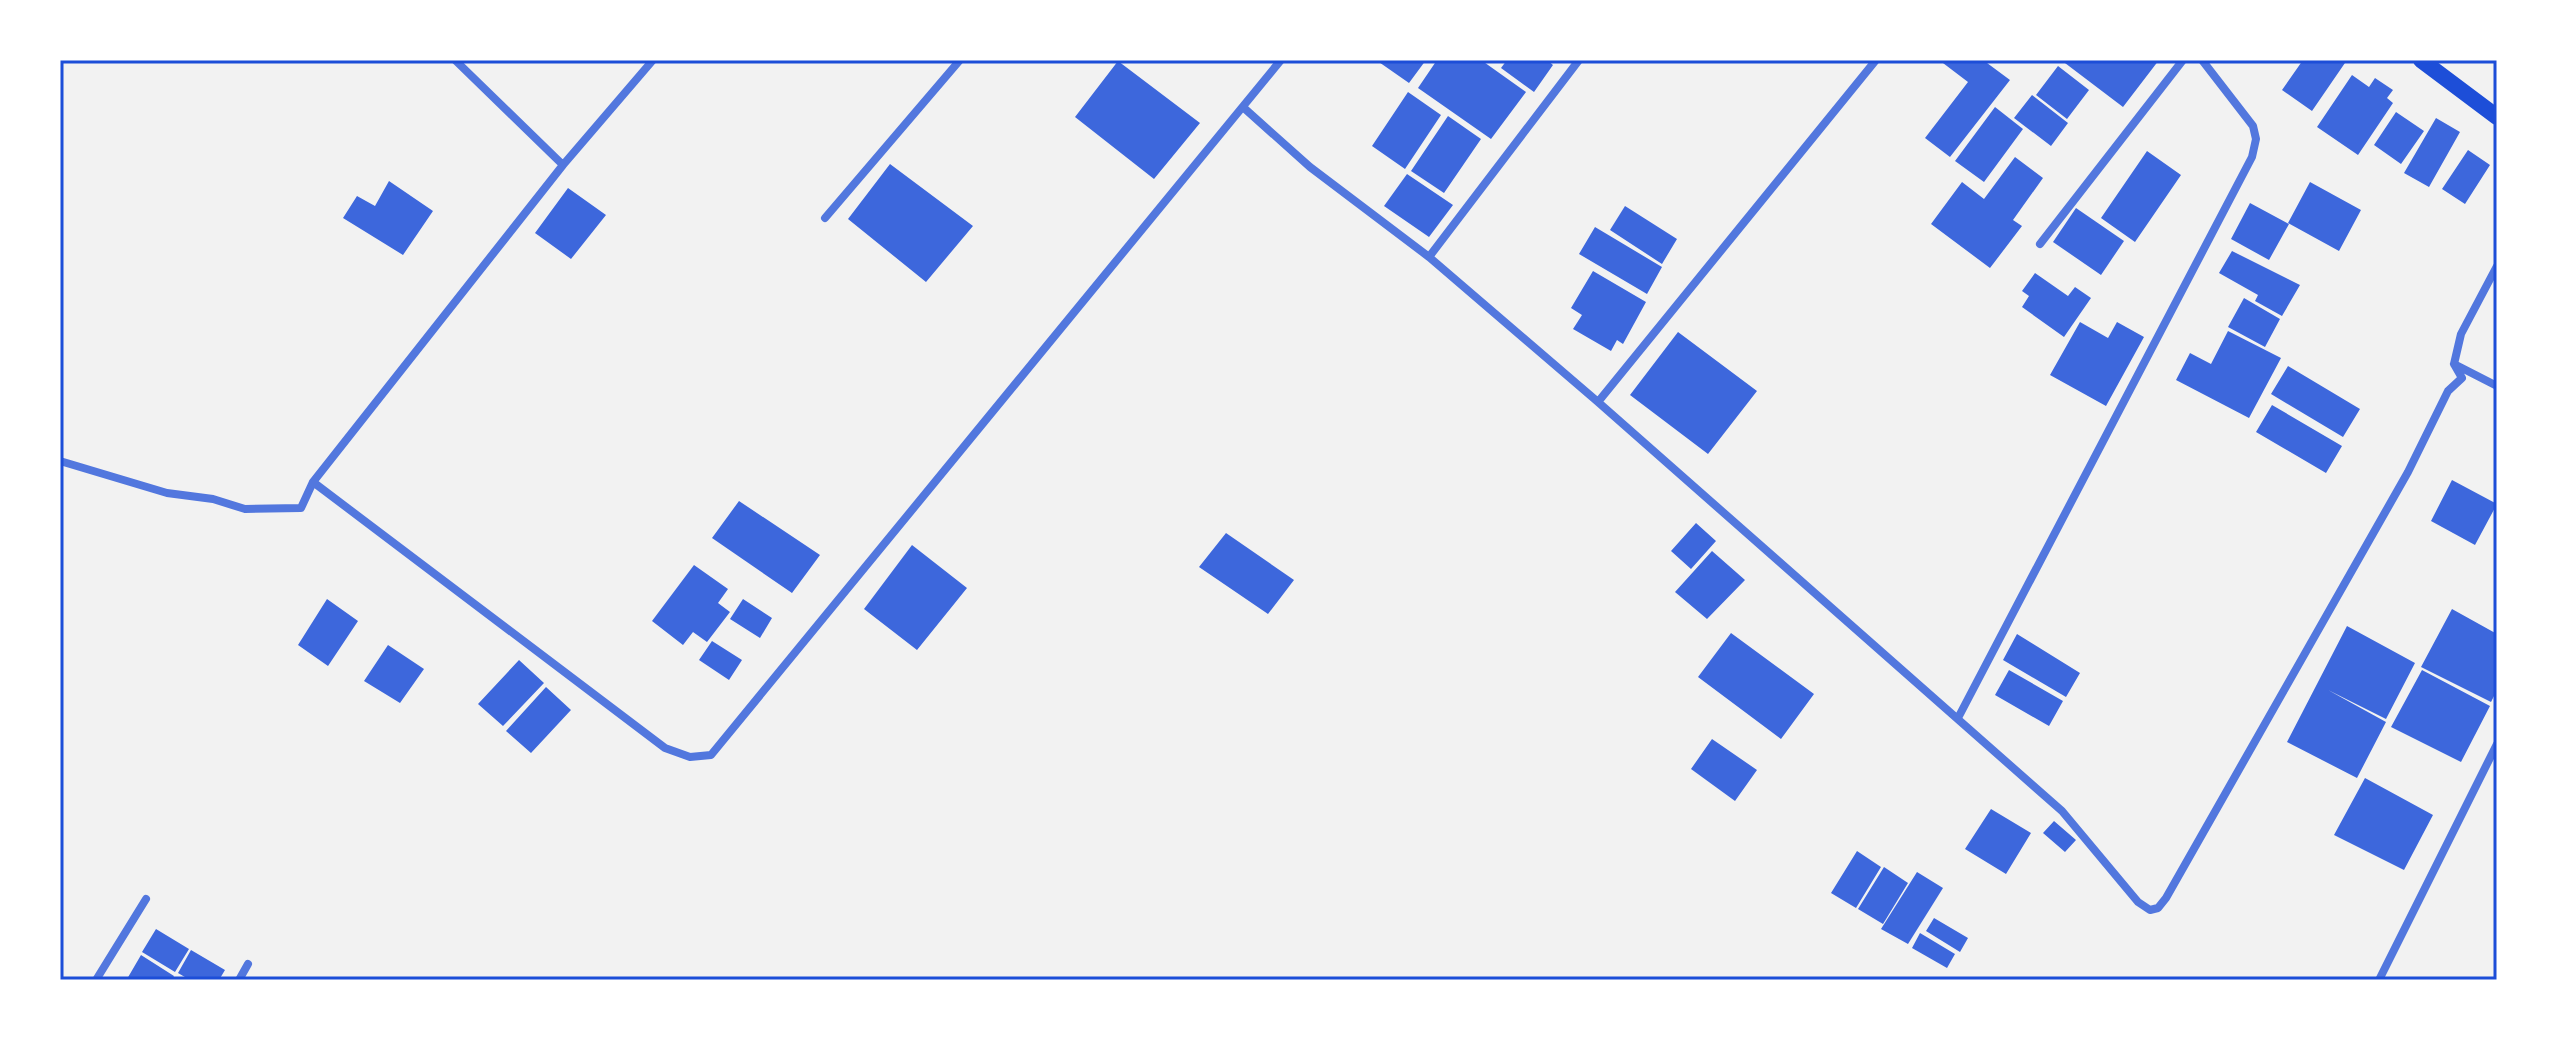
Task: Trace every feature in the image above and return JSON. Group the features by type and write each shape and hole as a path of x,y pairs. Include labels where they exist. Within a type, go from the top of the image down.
{"main road":[{"path":"2421,60 2497,117"}],"street":[{"path":"455,60 563,165"},
{"path":"60,461 167,493 213,499 245,509 301,508 313,482 563,165 653,60"},
{"path":"825,218 960,60"},
{"path":"313,482 665,748 690,757 711,755 1281,60"},
{"path":"1429,257 1579,60"},
{"path":"1598,402 1876,60"},
{"path":"2040,244 2183,60"},
{"path":"1958,718 2252,157 2256,139 2253,126 2202,60"},
{"path":"1244,108 1310,167 1429,257 1958,718 2062,811 2148,910 2158,908 2408,472 2448,391 2462,378 2454,364 2461,334 2497,266"},
{"path":"2454,364 2497,386"},
{"path":"2379,980 2497,744"},
{"path":"96,980 146,899"},
{"path":"239,980 248,964"}],"building":[{"path":"1376,60 1426,60 1409,83"},
{"path":"1437,60 1481,60 1526,92 1491,139 1418,88"},
{"path":"1507,60 1547,60 1553,65 1534,92 1501,68"},
{"path":"1939,60 1983,60 2010,80 1950,157 1925,138 1968,82"},
{"path":"2061,60 2159,60 2123,107"},
{"path":"2303,60 2347,60 2312,111 2282,90"},
{"path":"1118,61 1200,123 1154,179 1075,117"},
{"path":"2058,66 2089,90 2067,119 2036,95"},
{"path":"2352,75 2369,87 2375,78 2393,90 2387,98 2393,103 2358,155 2317,127"},
{"path":"1408,92 1441,115 1405,169 1372,146"},
{"path":"2032,95 2068,123 2051,146 2014,118"},
{"path":"1995,107 2023,129 1984,182 1955,161"},
{"path":"2396,112 2424,131 2401,164 2374,145"},
{"path":"1448,116 1481,139 1444,193 1411,171"},
{"path":"2436,118 2460,132 2429,187 2404,173"},
{"path":"2468,150 2490,165 2465,204 2442,189"},
{"path":"2147,151 2181,175 2135,242 2101,218"},
{"path":"2015,157 2043,178 2013,220 2022,226 1990,268 1931,224 1962,182 1984,199"},
{"path":"890,164 973,226 926,282 848,219"},
{"path":"1407,174 1453,205 1429,237 1384,206"},
{"path":"389,181 433,211 403,255 343,218 357,196 375,206"},
{"path":"2310,182 2361,210 2339,251 2288,223"},
{"path":"568,188 606,215 571,259 535,233"},
{"path":"2250,203 2289,224 2269,260 2231,239"},
{"path":"1625,206 1677,239 1662,264 1610,230"},
{"path":"2076,208 2124,241 2101,275 2053,242"},
{"path":"1595,227 1662,267 1647,294 1579,254"},
{"path":"2232,251 2300,285 2282,316 2255,301 2258,295 2219,273"},
{"path":"1593,271 1646,302 1623,344 1617,340 1611,351 1573,329 1582,315 1571,308"},
{"path":"2035,273 2068,296 2075,287 2091,298 2064,337 2022,307 2029,296 2022,291"},
{"path":"2244,298 2280,319 2265,347 2228,327"},
{"path":"2080,322 2108,338 2117,322 2144,337 2106,406 2050,375"},
{"path":"2228,331 2281,358 2249,418 2176,380 2190,353 2211,364"},
{"path":"1678,332 1757,391 1708,454 1630,395"},
{"path":"2288,366 2360,409 2343,437 2271,394"},
{"path":"2272,405 2342,446 2326,473 2256,432"},
{"path":"2452,480 2497,504 2475,545 2431,521"},
{"path":"739,501 820,555 792,593 712,538"},
{"path":"1696,523 1716,541 1691,569 1671,551"},
{"path":"1226,533 1294,580 1268,614 1199,567"},
{"path":"912,545 967,588 917,650 864,609"},
{"path":"1712,551 1745,580 1707,619 1675,592"},
{"path":"694,565 728,589 718,603 730,612 707,642 693,632 683,645 652,621"},
{"path":"327,599 358,621 328,666 298,645"},
{"path":"743,599 772,618 760,638 730,619"},
{"path":"2452,609 2497,634 2497,690 2491,702 2421,667"},
{"path":"2347,626 2415,663 2386,719 2328,690 2386,722 2357,778 2287,742"},
{"path":"1731,633 1814,694 1781,739 1698,677"},
{"path":"2017,634 2080,673 2066,697 2003,660"},
{"path":"712,641 742,660 729,680 699,660"},
{"path":"388,645 424,669 400,703 364,681"},
{"path":"519,660 544,683 503,726 478,704"},
{"path":"2009,670 2063,701 2049,726 1995,695"},
{"path":"2422,670 2490,706 2461,762 2391,727"},
{"path":"546,687 571,710 531,753 506,731"},
{"path":"1712,739 1757,770 1735,801 1691,769"},
{"path":"2365,778 2433,815 2404,870 2334,835"},
{"path":"1991,809 2031,833 2006,874 1965,849"},
{"path":"2054,821 2076,840 2065,852 2043,833"},
{"path":"1857,851 1881,867 1856,908 1831,893"},
{"path":"1884,867 1908,883 1883,924 1858,909"},
{"path":"1917,872 1943,888 1908,944 1881,929"},
{"path":"1934,918 1968,938 1960,952 1926,931"},
{"path":"156,929 189,949 175,972 142,952"},
{"path":"1920,933 1955,954 1947,968 1912,948"},
{"path":"191,950 225,970 219,980 190,980 178,973"},
{"path":"141,955 174,976 172,980 127,979"}]}
